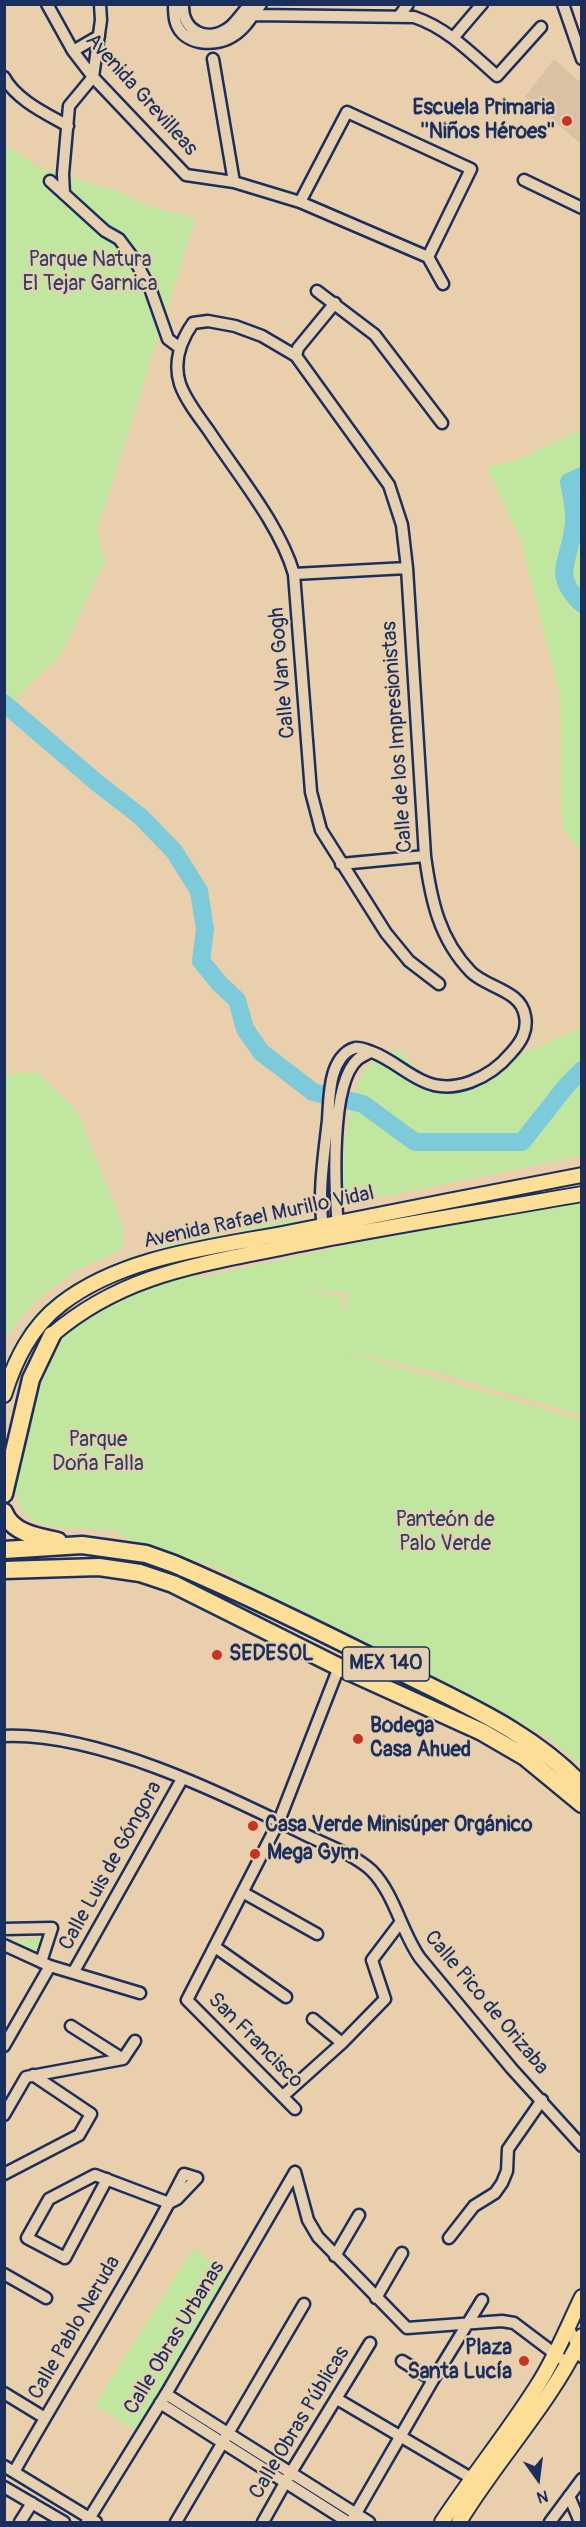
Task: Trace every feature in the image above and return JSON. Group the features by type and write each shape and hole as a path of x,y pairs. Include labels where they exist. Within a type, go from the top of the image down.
{"highway":[{"path":"4,1494 31,1379 52,1335"},
{"path":"4,1455 19,1386 25,1370 37,1351 52,1335"},
{"path":"4,1512 12,1525 21,1531 82,1545"},
{"name":"MEX 140","path":"4,1550 82,1545 146,1554 210,1580 495,1719 555,1761 582,1786"},
{"path":"4,1581 34,1576 51,1567"},
{"name":"MEX 140","path":"4,1570 99,1567 140,1573 173,1584 339,1666 483,1732 525,1757 582,1804"},
{"path":"525,1757 538,1777 582,1818"},
{"path":"555,1761 582,1777"}],"main road":[{"name":"Avenida Rafael Murillo Vidal","path":"52,1335 98,1301 146,1279 329,1234 338,1222 582,1176"},
{"name":"Avenida Rafael Murillo Vidal","path":"4,1395 13,1367 35,1329 61,1304 96,1282 124,1270 157,1260 582,1194"},
{"path":"459,2523 480,2487 551,2389 561,2359 568,2326 582,2297"},
{"path":"442,2523 471,2478 539,2384 561,2359 580,2346"}],"street":[{"name":"Avenida Grevilleas","path":"47,4 73,51 93,77 186,175 234,182 300,202 428,257"},
{"path":"64,194 63,174 69,106 93,77 99,36 99,4"},
{"path":"174,4 176,23 181,32 191,39 204,43 230,38 243,28 250,9"},
{"path":"183,4 183,14 187,25 196,32 209,35 220,33 250,9 261,4"},
{"path":"325,15 333,4"},
{"path":"400,15 408,4"},
{"path":"453,38 482,4"},
{"path":"563,4 582,59"},
{"path":"250,9 325,15 400,15 433,24 497,76 541,27"},
{"path":"73,51 99,36"},
{"path":"213,59 234,182"},
{"path":"4,78 28,102 68,126"},
{"path":"300,202 347,112 471,170 428,257 443,284"},
{"path":"524,180 582,208"},
{"path":"50,181 105,231 119,239 150,288 168,339 180,348"},
{"path":"317,291 375,335 442,423"},
{"path":"296,356 298,348 334,303"},
{"name":"Calle de los Impresionistas","path":"193,323 208,321 235,326 262,336 296,356 389,485 402,525 407,567 425,856 432,902 444,936 473,974 517,999 525,1015 525,1034 505,1061 483,1076 461,1085 441,1087 422,1081 387,1058 370,1052"},
{"name":"Calle Van Gogh","path":"193,323 183,338 180,348 178,360 180,383 193,407 275,531 289,557 294,574 311,792 321,830 392,940 409,961 439,984"},
{"path":"294,574 407,567"},
{"path":"341,864 425,856"},
{"path":"338,1222 334,1179 335,1104 330,1088 337,1065 346,1051 358,1047 370,1052"},
{"path":"329,1234 321,1204 322,1178 335,1104 357,1060 370,1052"},
{"path":"322,1178 334,1179"},
{"path":"286,1996 215,1947 279,1821 339,1666"},
{"name":"Calle Pico de Orizaba","path":"4,1736 40,1737 109,1751 182,1779 279,1821 356,1860 369,1869 389,1894 400,1923 420,1958 512,2069 582,2146"},
{"name":"Calle Luis de Góngora","path":"73,1973 182,1779"},
{"path":"244,1893 316,1934"},
{"path":"283,2096 342,2043 385,1999 372,1960 400,1923"},
{"path":"4,1929 52,1928 46,1964 4,2046"},
{"path":"4,1944 46,1964 140,1993"},
{"name":"San Francisco","path":"215,1947 187,2000 295,2109"},
{"path":"312,2019 342,2043"},
{"path":"71,2026 123,2059"},
{"path":"4,2115 26,2077 123,2059 135,2041"},
{"path":"4,2174 79,2135 91,2114 33,2075"},
{"path":"449,2238 474,2206 495,2193 502,2183 507,2171 508,2149 542,2100"},
{"name":"Calle Obras Urbanas","path":"91,2521 295,2172 308,2220 318,2237 335,2256"},
{"path":"95,2175 107,2179 65,2258 27,2238 49,2199 95,2175"},
{"name":"Calle Pablo Neruda","path":"9,2469 45,2418 169,2204 107,2179"},
{"path":"358,2215 335,2256 407,2328 502,2321 514,2323 561,2359"},
{"path":"376,2298 402,2253"},
{"path":"4,2274 46,2298"},
{"path":"351,2520 482,2300"},
{"path":"176,2523 304,2304"},
{"path":"568,2326 580,2346"},
{"name":"Calle Obras Públicas","path":"263,2523 284,2484 370,2343"},
{"path":"402,2361 433,2380"},
{"path":"4,2393 45,2418"},
{"path":"163,2399 225,2439 284,2484 351,2520 369,2523"},
{"path":"337,2399 471,2478"},
{"path":"225,2439 290,2474 351,2520"},
{"path":"9,2469 91,2521"},
{"path":"550,2523 582,2479"},
{"path":"4,2487 64,2523"},
{"path":"569,2496 580,2523"},
{"path":"20,2523 32,2503"}],"shaded area":[{"name":"Escuela Primaria ''Niños Héroes''","path":"554,59 581,83 581,144 525,97"}],"green space":[{"name":"Parque Natura El Tejar Garnica","path":"4,144 38,167 115,190 146,205 196,218 97,531 105,562 60,655 12,702 4,701"},
{"path":"581,429 581,852 562,828 560,696 521,541 487,467 517,460"},
{"path":"581,1028 581,1156 362,1201 348,1201 340,1192 347,1127 354,1092 366,1069 373,1063 398,1050 439,1089"},
{"path":"37,1071 77,1111 122,1223 123,1249 78,1269 35,1301 5,1338 5,1075"},
{"path":"581,1193 581,1415 431,1371 336,1349 581,1420 581,1765 546,1736 293,1612 221,1569 129,1540 115,1531 52,1527 35,1522 22,1510 16,1497 15,1482 38,1378 65,1335 80,1321 132,1290 190,1275 204,1277","holes":["307,1291 349,1293 341,1317 343,1298"]},
{"path":"298,1218 301,1222 235,1236 241,1229"},
{"path":"223,1234 218,1240 159,1252 158,1247"},
{"path":"137,1254 139,1258 77,1286 5,1374 7,1358 26,1326 52,1298 83,1278"},
{"path":"48,1938 40,1957 5,1943 9,1939"},
{"path":"193,2249 234,2276 138,2431 94,2406"}],"waterway":[{"path":"582,476 569,482 574,524 564,569 567,585 582,604"},
{"path":"4,703 96,782 141,817 174,851 199,891 205,929 201,961 237,1000 245,1029 261,1052 313,1092 363,1104 415,1142 522,1142 567,1085 582,1070"}],"place":[{"name":"Escuela Primaria ''Niños Héroes''","path":"567,121"},
{"name":"SEDESOL","path":"217,1655"},
{"name":"Bodega Casa Ahued","path":"358,1739"},
{"name":"Casa Verde Minisúper Orgánico","path":"253,1826"},
{"name":"Mega Gym","path":"255,1854"},
{"name":"Plaza Santa Lucía","path":"524,2361"}],"park label":[{"name":"Parque Doña Falla","path":"98,1453"},
{"name":"Panteón de Palo Verde","path":"445,1533"}]}
